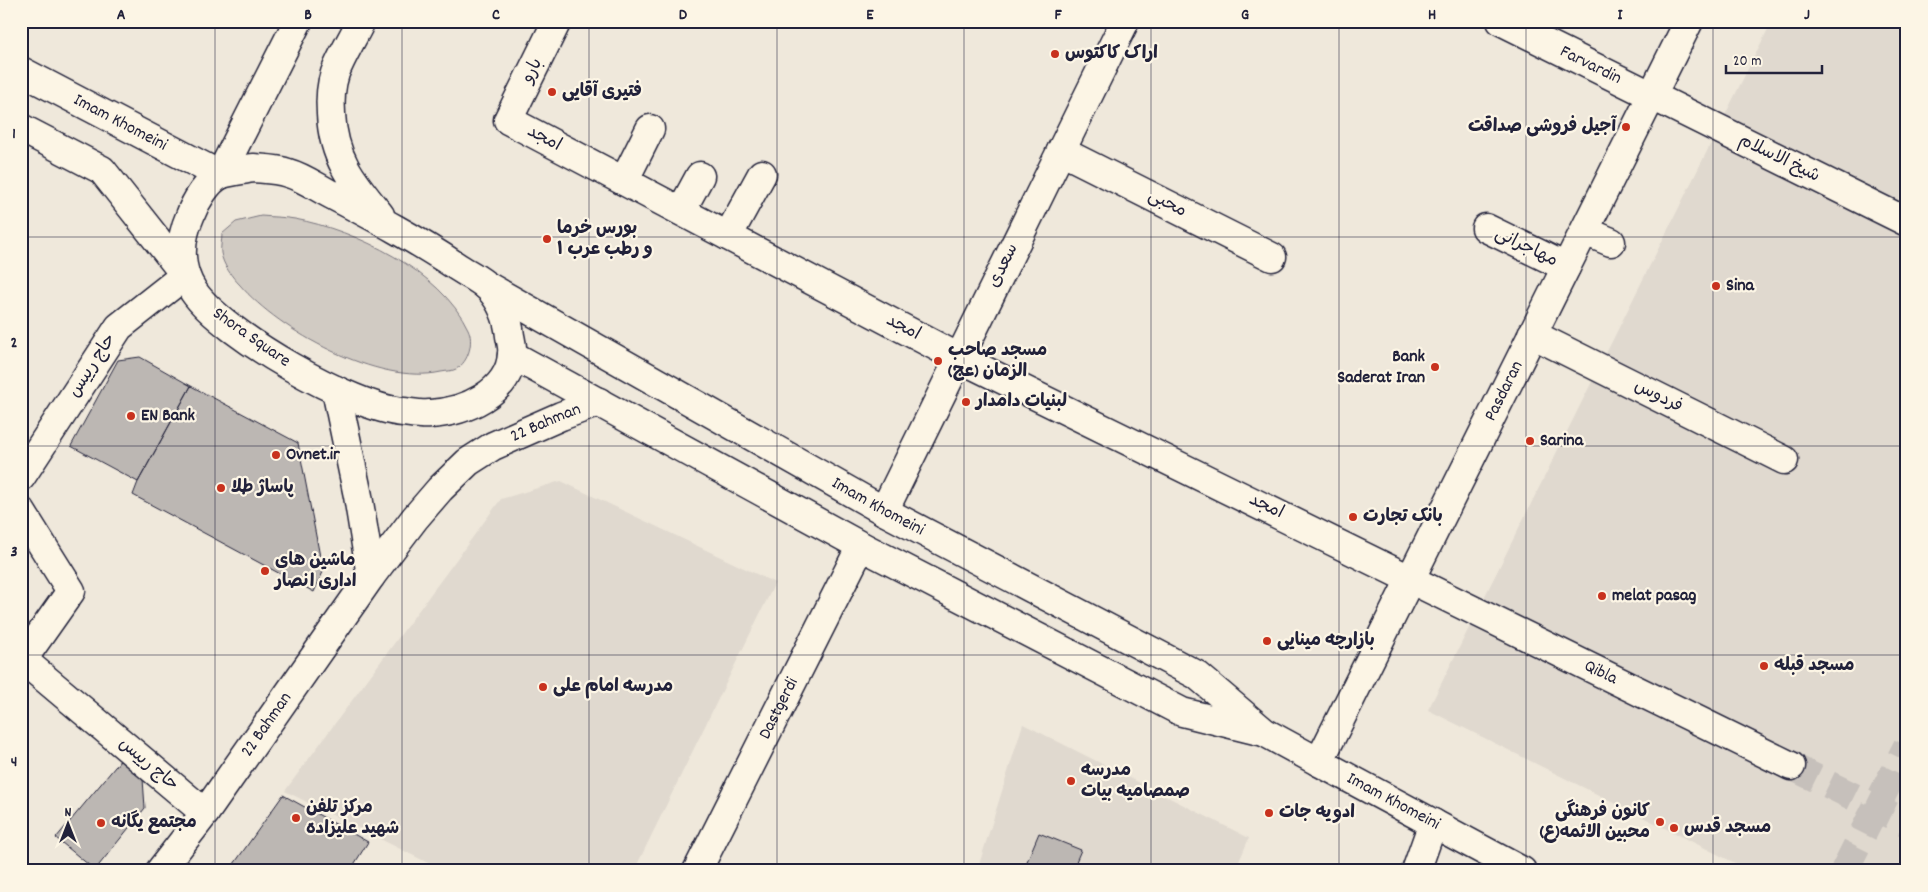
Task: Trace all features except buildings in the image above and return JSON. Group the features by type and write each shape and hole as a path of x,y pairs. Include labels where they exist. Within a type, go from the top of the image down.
{"street":[{"path":"220,175 298,21"},
{"path":"361,21 335,73 330,102 332,129 337,153 352,180 385,222"},
{"name":"بارو","path":"508,120 557,21"},
{"name":"سعدی","path":"884,511 1125,21"},
{"name":"Farvardin","path":"1501,21 1546,31 1652,96"},
{"name":"Pasdaran","path":"1319,762 1689,21"},
{"name":"Imam Khomeini","path":"21,71 220,175"},
{"name":"شیخ الاسلام","path":"1652,96 1907,222"},
{"name":"امجد","path":"508,120 959,358 1410,578"},
{"path":"21,128 102,170 185,275"},
{"path":"624,181 650,129"},
{"name":"محبی","path":"1061,151 1272,257"},
{"name":"Shora Square","path":"253,168 288,173 385,222 487,286 504,310 512,354 506,376 492,394 452,411 429,415 397,412 374,407 298,370 230,327 194,292 185,275 181,256 182,239 186,225 198,198 220,175 253,168"},
{"path":"728,236 762,174"},
{"path":"681,211 700,176"},
{"name":"مهاجرانی","path":"1486,228 1566,267"},
{"path":"1585,231 1611,242"},
{"name":"حاج رییس","path":"21,476 119,327 185,275"},
{"name":"Imam Khomeini","path":"487,286 884,511 1197,675 1264,732 1522,871"},
{"name":"فردوس","path":"1532,334 1784,460"},
{"name":"Imam Khomeini","path":"512,354 861,546 1182,712 1264,732"},
{"path":"336,390 358,496 371,576"},
{"name":"22 Bahman","path":"160,871 205,813 371,576 415,518 468,462 493,446 561,416 600,402"},
{"name":"حاج رییس","path":"21,511 71,591 22,661 205,813"},
{"name":"Dastgerdi","path":"697,871 861,546"},
{"name":"Qibla","path":"1410,578 1791,766"},
{"path":"1416,871 1433,824"}],"shaded area":[{"path":"1772,21 1907,21 1907,871 1751,871 1428,710"},
{"path":"261,216 295,219 344,233 394,256 417,272 438,289 455,308 468,329 470,345 464,361 455,370 441,372 416,374 389,371 360,363 332,351 279,320 257,303 237,282 226,266 221,253 222,234 236,222"},
{"name":"مدرسه امام علی","path":"561,481 775,583 634,871 444,871 285,791 501,499"},
{"name":"مدرسه صمصامیه بیات","path":"1023,724 1249,838 1235,871 977,871"}],"tunnel":[{"path":"1844,871 1907,746"},
{"path":"1791,766 1907,823"}],"place":[{"name":"اراک کاکتوس","path":"1055,54"},
{"name":"فتیری آقایی","path":"552,92"},
{"name":"آجیل فروشی صداقت","path":"1626,127"},
{"name":"بورس خرما و رطب عرب ۱","path":"547,239"},
{"name":"Sina","path":"1716,286"},
{"name":"مسجد صاحب الزمان (عج)","path":"938,361"},
{"name":"Bank Saderat Iran","path":"1435,367"},
{"name":"لبنیات دامدار","path":"966,402"},
{"name":"EN Bank","path":"131,416"},
{"name":"Sarina","path":"1530,441"},
{"name":"Ovnet.ir","path":"276,455"},
{"name":"پاساژ طلا","path":"221,488"},
{"name":"بانک تجارت","path":"1353,517"},
{"name":"ماشین های اداری انصار","path":"265,571"},
{"name":"melat pasag","path":"1602,596"},
{"name":"بازارچه مینایی","path":"1267,641"},
{"name":"مسجد قبله","path":"1764,666"},
{"name":"مدرسه امام علی","path":"543,687"},
{"name":"مدرسه صمصامیه بیات","path":"1071,781"},
{"name":"ادویه جات","path":"1269,813"},
{"name":"مرکز تلفن شهید علیزاده","path":"296,818"},
{"name":"کانون فرهنگی محبین الائمه(ع)","path":"1660,822"},
{"name":"مجتمع یگانه","path":"101,823"},
{"name":"مسجد قدس","path":"1674,828"}]}
